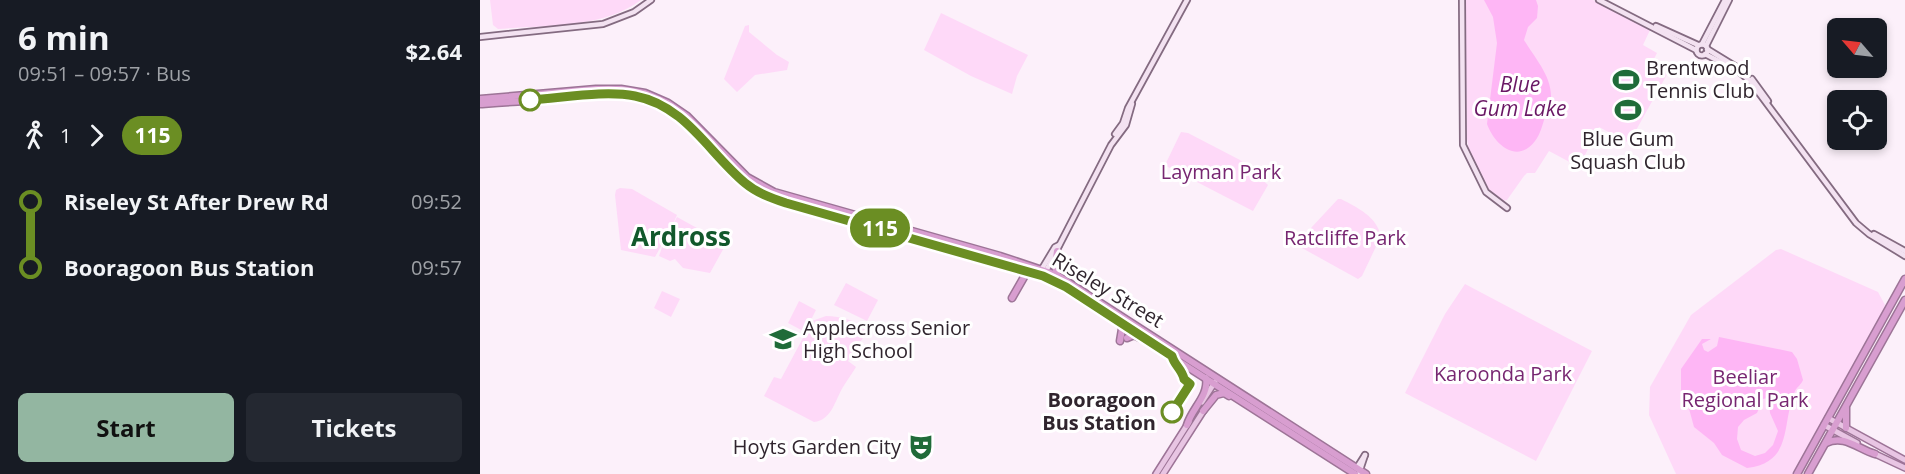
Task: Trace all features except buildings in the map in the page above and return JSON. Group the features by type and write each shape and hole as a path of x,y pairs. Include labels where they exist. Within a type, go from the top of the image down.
{"highway":[{"name":"Riseley Street","path":"480,99 621,89 645,93 657,98 686,118 744,182 762,194 786,203 1021,268 1057,275 1218,383 1358,472"},
{"name":"Riseley Street","path":"480,104 620,94 649,100 693,121 747,177 774,192 1042,272 1206,378 1218,383 1347,469 1366,474"},
{"path":"1057,275 1055,265 1058,248"},
{"path":"1012,298 1024,277 1021,268"},
{"path":"1797,474 1905,279"},
{"path":"1808,474 1905,300"},
{"path":"1119,321 1124,339 1134,335 1143,341 1149,341"},
{"path":"1860,361 1869,365"},
{"path":"1187,425 1206,391 1206,378"},
{"path":"1203,411 1213,398 1224,393 1243,405 1250,406"},
{"path":"1846,428 1847,405"},
{"path":"1825,443 1840,439 1875,454"}],"main road":[{"path":"480,37 603,24 634,12 651,0"},
{"path":"1042,272 1058,248 1111,145 1126,125 1132,104 1186,0"},
{"path":"1462,0 1463,145 1486,192 1507,208"},
{"path":"1599,0 1702,48 1751,78 1858,221 1875,234 1905,251"},
{"path":"1605,0 1702,48 1750,81 1856,223 1869,234 1905,256"},
{"path":"1702,48 1727,0"},
{"path":"1163,474 1218,383"},
{"path":"1156,474 1187,425 1218,383"},
{"path":"1826,422 1875,454 1905,468"},
{"path":"1835,426 1846,428 1905,460"}],"green space":[{"path":"490,0 641,0 626,9 591,21 554,26 498,29 493,25"},
{"path":"1465,0 1593,0 1650,30 1643,45 1657,53 1653,61 1670,69 1629,143 1599,127 1579,167 1549,151 1535,173 1527,173 1507,200 1502,201 1496,197 1476,168 1467,139"},
{"path":"941,13 1028,55 1017,76 1012,94 971,76 924,50"},
{"path":"749,25 749,32 789,62 787,70 755,75 737,92 724,79 745,26"},
{"name":"Layman Park","path":"1181,132 1188,133 1240,160 1268,185 1253,211 1166,166"},
{"path":"632,189 677,215 670,230 677,217 726,244 710,273 683,268 675,259 670,261 659,256 665,239 655,257 621,250 615,195 616,190"},
{"name":"Ratcliffe Park","path":"1338,199 1366,213 1379,229 1381,236 1362,276 1358,279 1302,248 1311,228"},
{"name":"Beeliar Regional Park","path":"1781,249 1878,292 1885,305 1880,320 1794,474 1676,474 1649,415 1650,387 1691,315 1776,250"},
{"path":"846,283 878,300 867,321 834,305"},
{"name":"Karoonda Park","path":"1465,284 1592,351 1536,461 1405,393 1445,314"},
{"path":"662,291 680,299 671,317 654,308"},
{"path":"799,301 816,310 805,332 788,323"},
{"path":"826,316 848,320 868,330 848,361 856,367 832,409 825,418 814,422 764,396 774,377 781,379 812,321"}],"water":[{"name":"Blue Gum Lake","path":"1484,0 1536,0 1538,6 1537,18 1528,27 1524,40 1546,74 1551,90 1551,100 1537,139 1521,151 1507,149 1495,138 1487,124 1497,43 1493,17"},
{"path":"1719,337 1792,352 1797,359 1803,380 1795,391 1783,440 1779,450 1772,458 1762,464 1747,468 1722,455 1714,443 1694,427 1688,405 1681,396 1681,369 1702,339 1711,339 1702,344 1704,350 1708,352 1717,346","holes":["1763,399 1769,400 1770,413 1778,431 1773,445 1765,453 1755,456 1741,450 1737,439 1738,427 1744,420 1757,413"]}],"bus line":[{"name":"115","path":"530,100 613,94 649,100 685,120 744,182 762,194 786,203 1003,263 1050,279 1172,356 1174,363 1183,373 1184,379 1190,384 1172,412"}],"place":[{"name":"Brentwood Tennis Club","path":"1626,80"},
{"name":"Blue Gum Squash Club","path":"1628,110"},
{"name":"Applecross Senior High School","path":"783,339"},
{"name":"Booragoon Bus Station","path":"1172,412"},
{"name":"Hoyts Garden City","path":"921,447"}],"district":[{"name":"Ardross","path":"681,237"}]}
